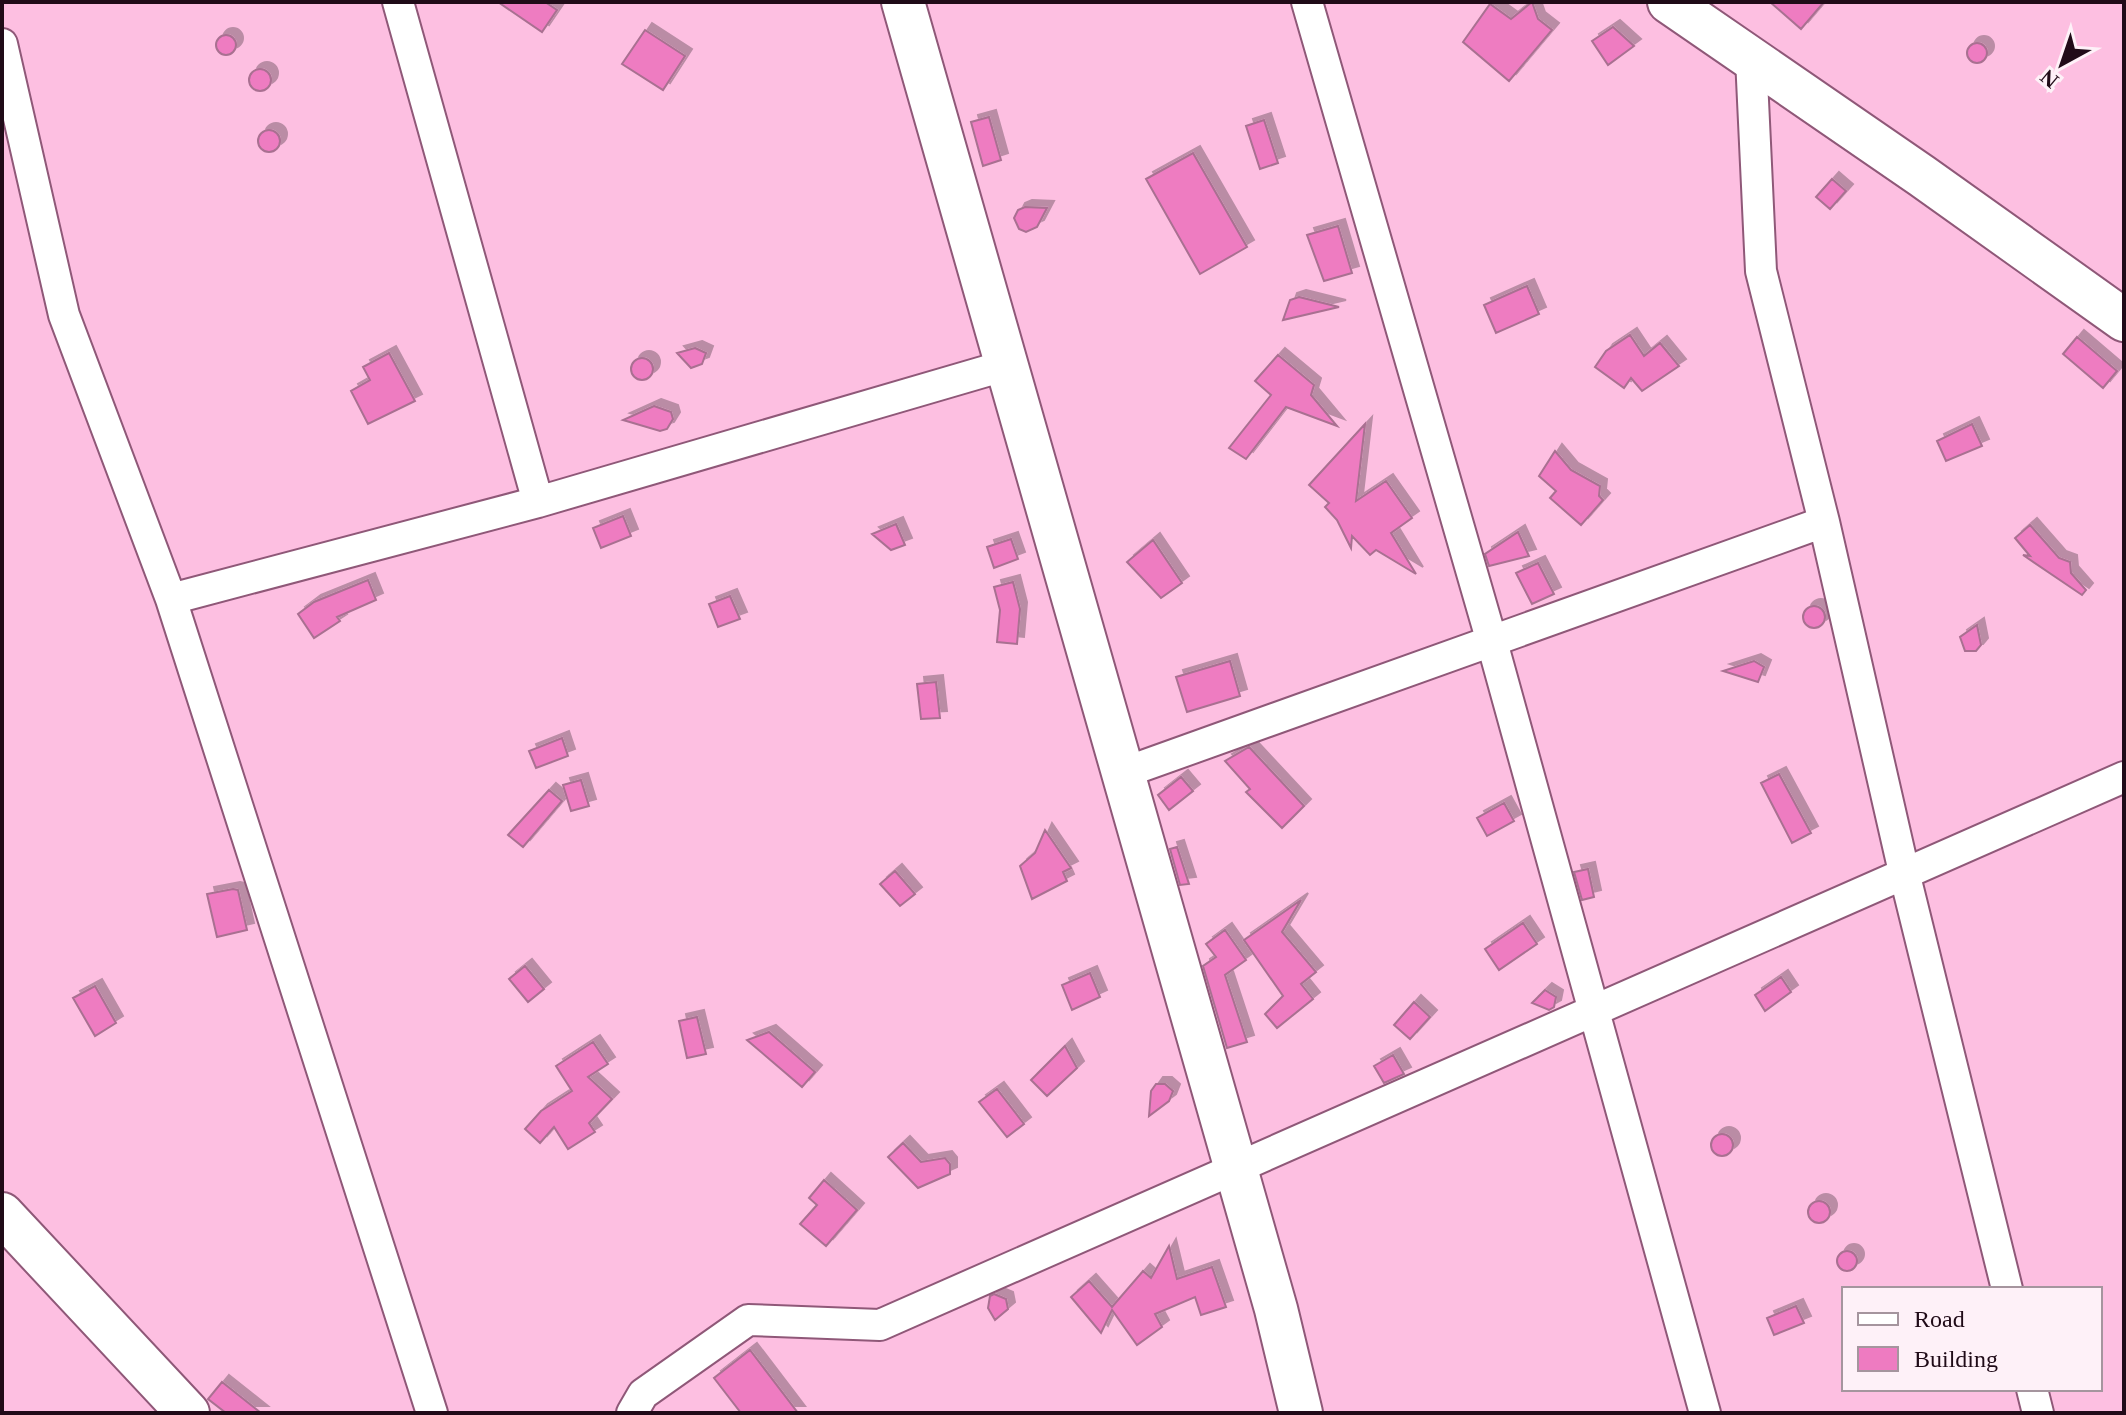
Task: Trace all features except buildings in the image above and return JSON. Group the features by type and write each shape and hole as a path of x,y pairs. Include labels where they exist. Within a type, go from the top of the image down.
{"street":[{"path":"398,2 538,502"},
{"path":"903,2 1235,1166 1301,1413"},
{"path":"1307,2 1492,642 1705,1413"},
{"path":"1669,2 2124,320"},
{"path":"2,44 64,315 171,599 432,1413"},
{"path":"1751,58 1761,271 2007,1287"},
{"path":"171,599 538,502 1007,365"},
{"path":"1123,773 1824,522"},
{"path":"632,1413 643,1394 748,1320 880,1325 2124,777"},
{"path":"2,1214 188,1413"},
{"path":"2032,1391 2038,1413"}]}
